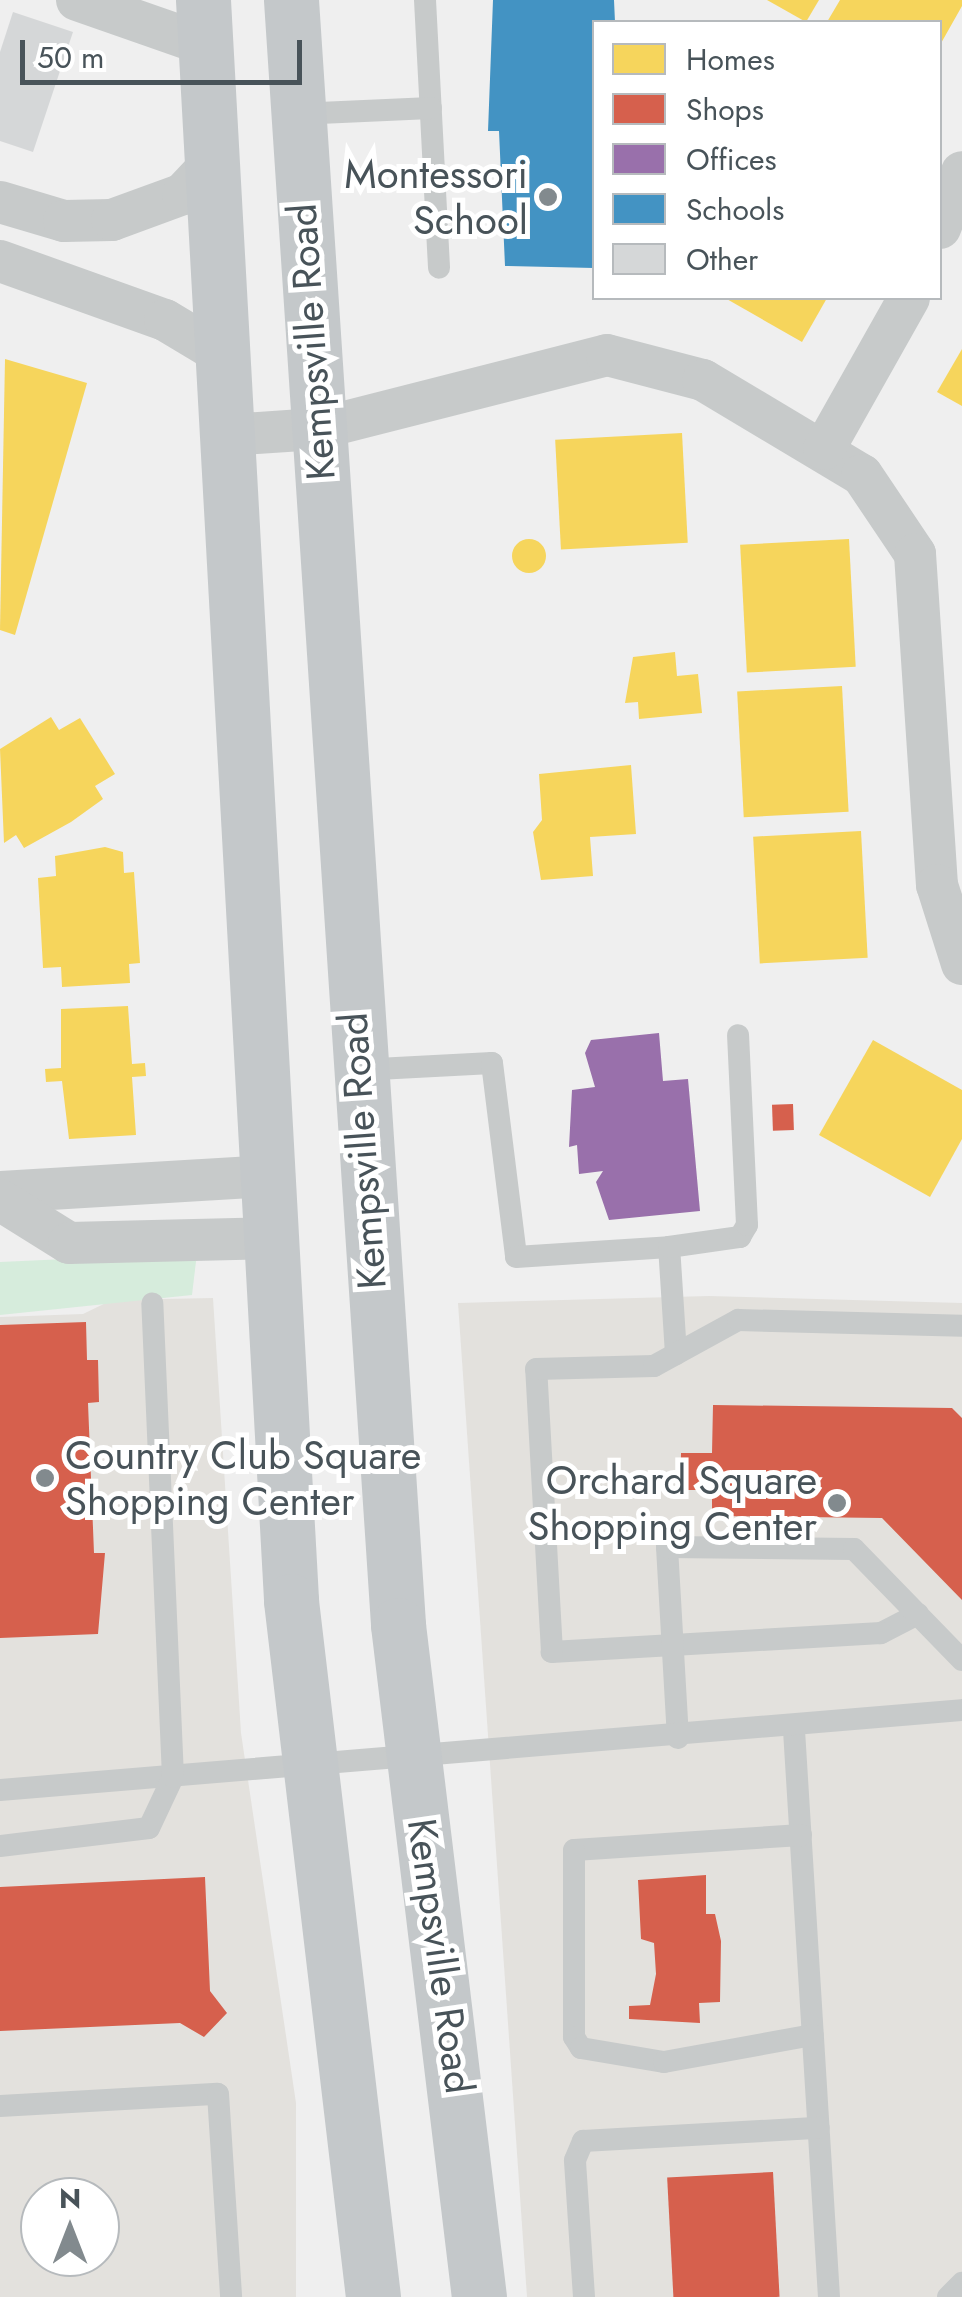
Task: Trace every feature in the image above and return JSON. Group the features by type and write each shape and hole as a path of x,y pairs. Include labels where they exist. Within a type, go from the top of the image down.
{"main road":[{"name":"Kempsville Road","path":"291,0 356,1070 413,1761 479,2297"},
{"path":"204,23 308,1770 373,2297"}],"street":[{"path":"77,0 204,23"},
{"path":"0,202 64,221 112,220 183,194 213,162"},
{"path":"942,223 962,172"},
{"path":"0,262 165,320 225,356"},
{"path":"824,449 909,300"},
{"path":"229,435 317,429 607,355 703,380 824,449 881,494 915,554 937,884 962,964"},
{"path":"0,1196 272,1176"},
{"path":"0,1196 70,1243 274,1238"}],"lane":[{"path":"425,0 439,268"},
{"path":"297,114 431,108"},
{"path":"356,1070 492,1064 516,1257 669,1247 740,1237 747,1225 738,1035"},
{"path":"669,1247 676,1354"},
{"path":"0,1846 149,1828 173,1777 152,1303"},
{"path":"918,1614 881,1633 552,1652 536,1369 654,1366 738,1320 962,1326"},
{"path":"678,1738 667,1547 854,1549 962,1660"},
{"path":"0,1790 308,1770 794,1730 962,1710"},
{"path":"794,1730 829,2297"},
{"path":"800,1835 574,1850 574,2037 581,2048 664,2062 813,2034"},
{"path":"0,2106 218,2094 231,2297"},
{"path":"584,2297 575,2160 583,2141 819,2128"},
{"path":"948,2297 962,2283"}],"shaded area":[{"path":"709,1296 962,1303 962,2297 527,2297 458,1303"},
{"path":"213,1298 241,1733 296,2103 296,2297 0,2297 0,1317 83,1314 112,1300"}],"green space":[{"path":"197,1253 192,1295 0,1315 0,1262"}],"building: Homes":[{"path":"767,0 819,0 807,20"},
{"path":"840,0 962,0 942,41 942,20 828,20"},
{"path":"728,300 826,300 802,342"},
{"path":"962,349 962,406 937,392"},
{"path":"5,359 87,383 15,635 0,630"},
{"path":"682,433 688,543 561,549 555,440"},
{"path":"529,539 541,544 546,556 541,568 529,573 517,568 512,556 517,544"},
{"path":"849,539 856,667 747,673 740,545"},
{"path":"675,652 677,676 698,674 702,713 639,719 638,702 625,703 633,657"},
{"path":"842,686 849,812 744,817 737,691"},
{"path":"51,717 59,730 80,718 115,774 95,786 103,799 71,822 24,848 16,835 4,843 0,749"},
{"path":"631,765 636,834 590,837 593,876 541,880 533,832 542,820 539,774"},
{"path":"861,831 868,958 760,963 753,837"},
{"path":"105,847 123,852 124,873 134,872 140,963 129,964 130,983 62,987 61,967 43,968 38,878 56,876 55,856"},
{"path":"128,1006 132,1064 145,1063 146,1076 132,1077 136,1135 69,1139 62,1081 46,1082 45,1069 61,1068 61,1009"},
{"path":"873,1040 962,1090 962,1139 930,1197 819,1135"}],"building: Shops":[{"path":"793,1104 794,1130 773,1131 772,1105"},
{"name":"Country Club Square Shopping Center","path":"86,1322 87,1360 98,1360 99,1402 88,1403 94,1553 105,1553 98,1634 0,1638 0,1325"},
{"name":"Orchard Square Shopping Center","path":"713,1405 952,1408 962,1418 962,1600 882,1518 712,1516 712,1490 680,1490 681,1453 712,1453"},
{"path":"706,1875 706,1914 715,1914 721,1941 720,2002 699,2003 700,2023 629,2019 629,2006 650,2005 656,1974 654,1943 641,1939 638,1880"},
{"path":"205,1877 210,1991 227,2013 204,2037 180,2023 0,2031 0,1887"},
{"path":"773,2172 780,2297 673,2297 667,2178"}],"building: Offices":[{"path":"659,1033 663,1081 688,1079 700,1211 609,1220 596,1182 603,1171 579,1174 577,1145 569,1147 572,1090 595,1087 585,1053 591,1040"}],"building: Schools":[{"name":"Montessori School","path":"493,0 614,0 615,20 592,20 592,268 505,266 499,131 488,131"}],"building: Other":[{"path":"13,12 73,32 33,152 0,141 0,52"}],"place":[{"name":"Montessori School","path":"548,197"},
{"name":"Country Club Square Shopping Center","path":"45,1478"},
{"name":"Orchard Square Shopping Center","path":"837,1503"}]}
